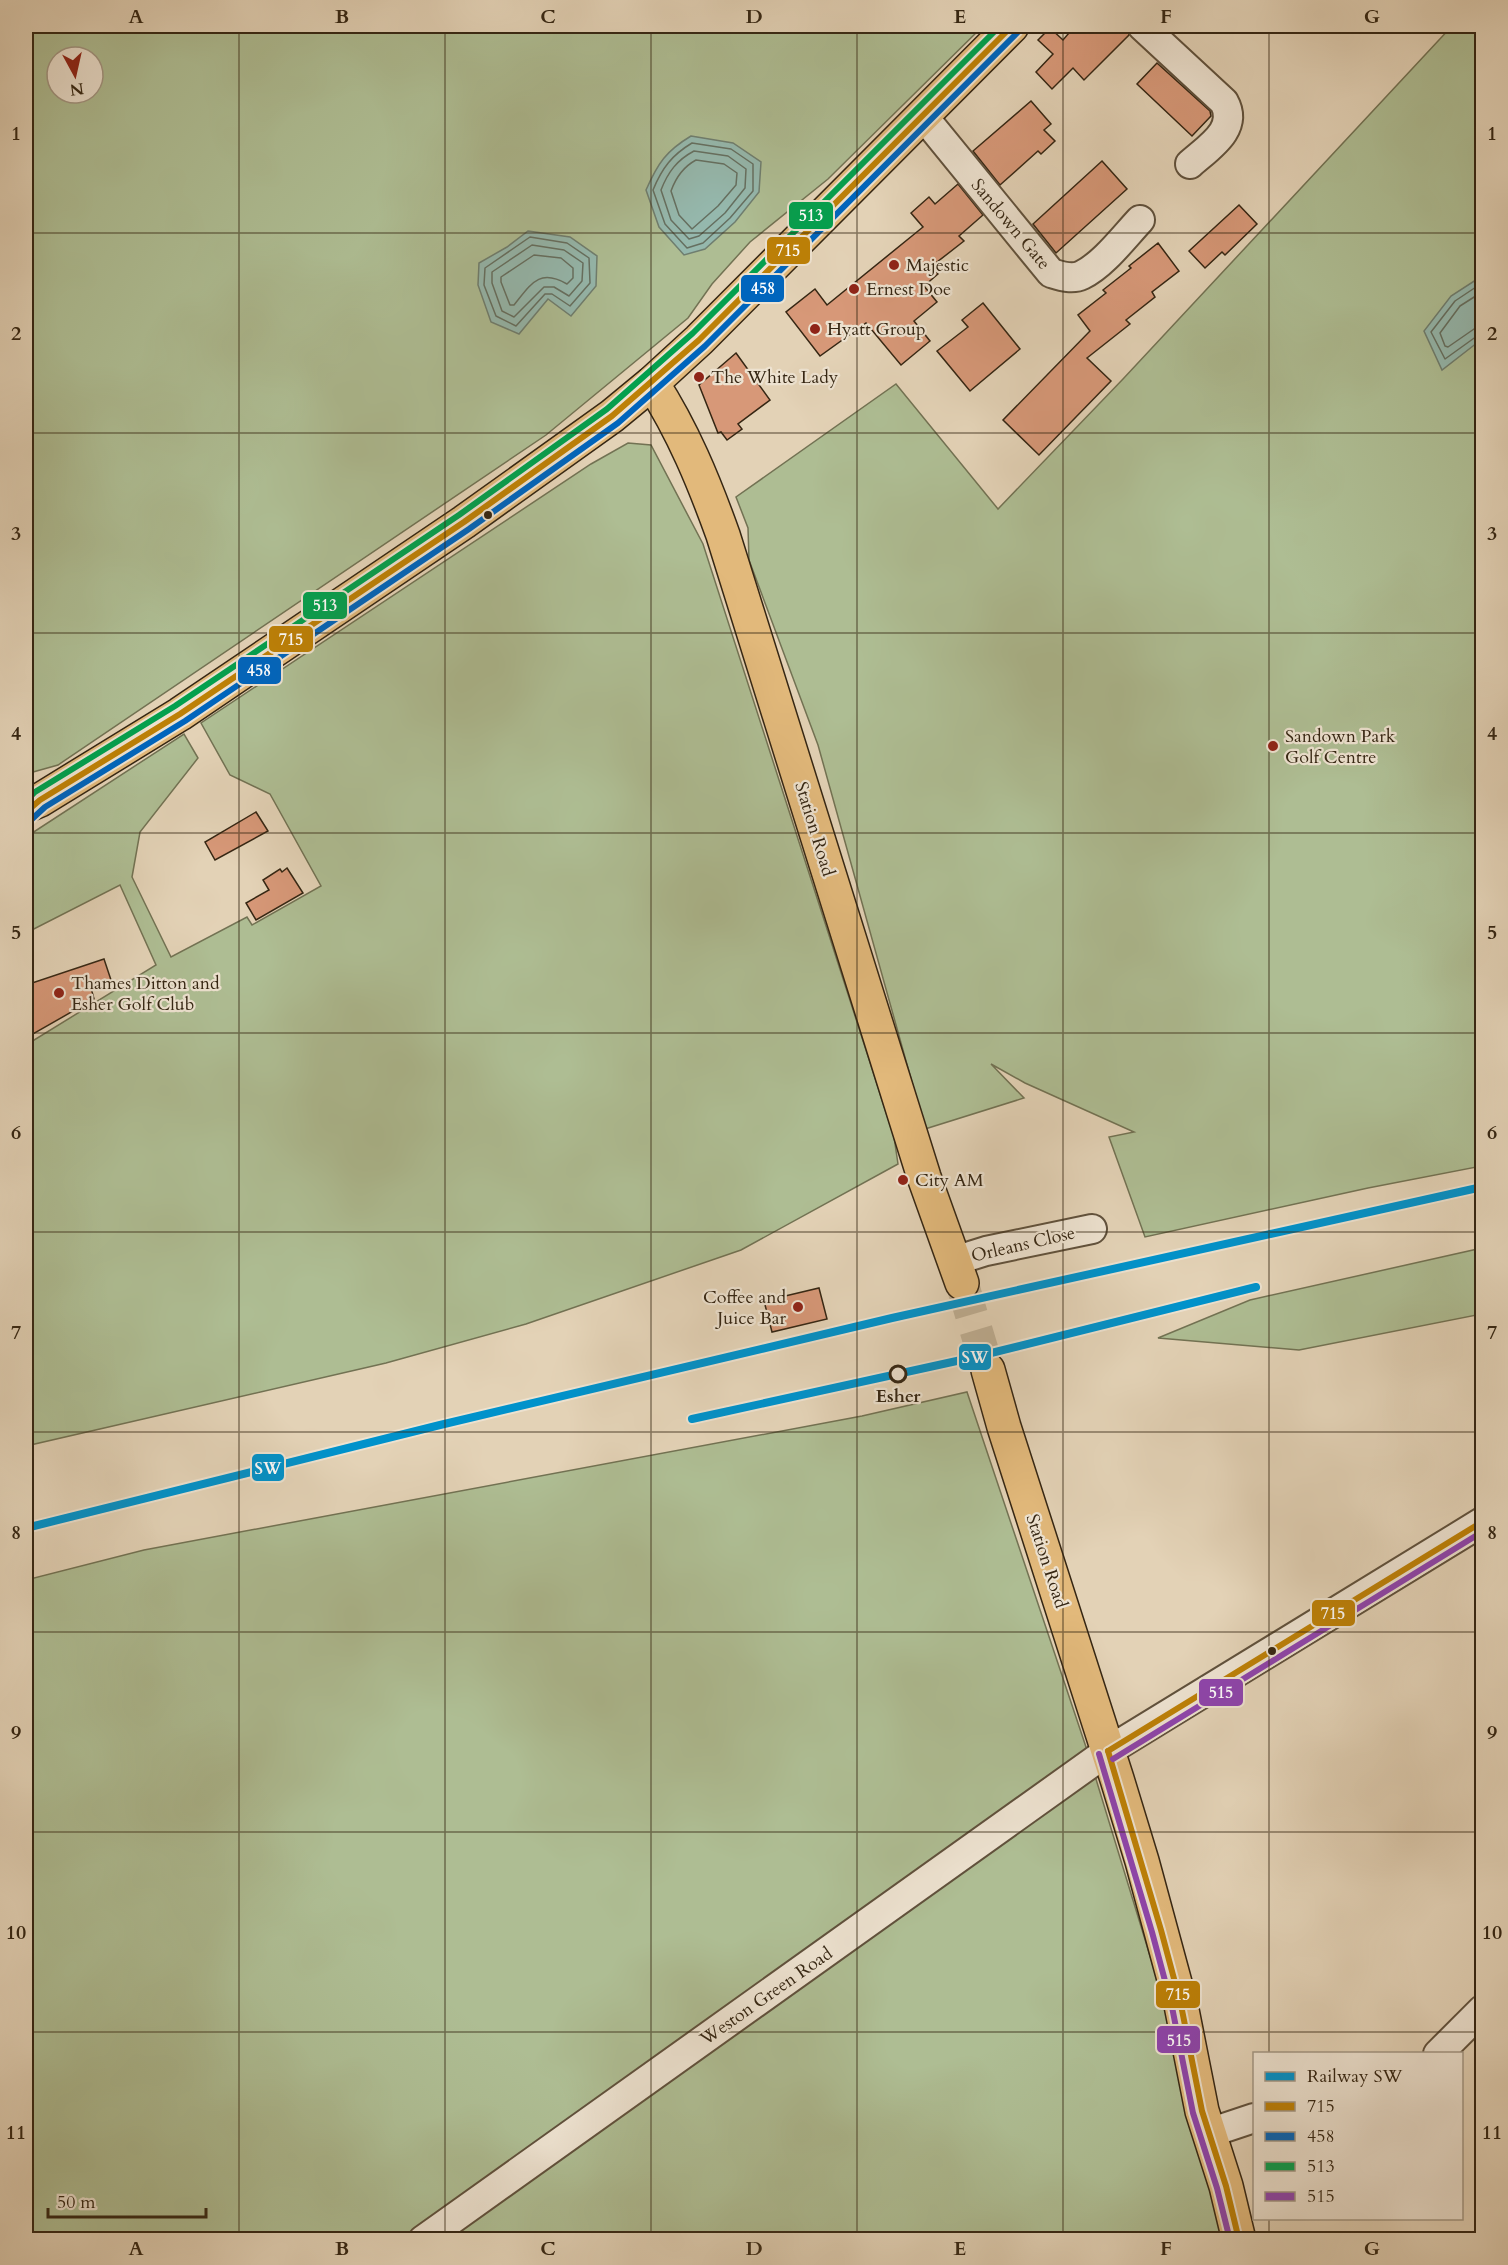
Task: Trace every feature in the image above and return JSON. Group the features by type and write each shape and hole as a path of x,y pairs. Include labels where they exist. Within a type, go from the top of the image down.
{"main road":[{"path":"30,806 180,714 464,522 612,416 699,340 810,226 1012,26"},
{"name":"Station Road","path":"652,383 679,429 704,484 723,535 920,1166 958,1272"},
{"name":"Station Road","path":"988,1370 1138,1851 1178,1994 1202,2110 1226,2186 1239,2240"}],"street":[{"path":"1142,26 1224,102 1229,111 1229,123 1223,132 1190,164"},
{"name":"Sandown Gate","path":"923,116 1051,273 1065,278 1081,276 1097,265 1140,220"},
{"name":"Orleans Close","path":"958,1272 986,1251 1092,1229"},
{"name":"Weston Green Road","path":"423,2240 1108,1751 1482,1522"},
{"path":"1440,2052 1482,2010"},
{"path":"1209,2133 1253,2118"}],"green space":[{"path":"26,26 983,26 828,179 750,242 712,284 688,318 546,435 58,765 26,774"},
{"path":"1452,26 1482,26 1482,1166 1368,1188 1145,1237 1109,1137 1134,1132 1025,1083 991,1064 1024,1098 925,1129 818,745 749,560 748,528 736,497 896,384 998,509 1123,379"},
{"name":"Thames Ditton and Esher Golf Club","path":"628,443 651,445 703,544 894,1137 898,1164 741,1250 526,1324 386,1363 26,1446 26,1045 156,965 120,885 26,933 26,837 184,734 198,758 140,832 132,877 171,957 247,917 252,925 321,886 270,794 230,775 201,723 591,464"},
{"path":"1482,1248 1482,1314 1299,1350 1158,1338 1250,1300"},
{"path":"967,1392 1088,1753 1187,2077 1226,2239 26,2239 26,1580 144,1550 862,1416"}],"water":[{"path":"691,136 733,143 761,162 759,192 735,222 705,249 684,255 659,227 646,190 664,158"},
{"path":"528,231 570,237 597,256 596,286 571,316 548,299 519,334 491,322 478,285 479,263 507,247"},
{"path":"1482,276 1482,339 1442,370 1424,331 1451,296"}],"building":[{"path":"1075,26 1126,26 1129,35 1084,80 1073,68 1052,89 1036,72 1053,54 1038,40 1050,28 1063,40"},
{"path":"1157,63 1210,111 1211,116 1192,136 1137,84"},
{"path":"1031,101 1051,124 1044,130 1055,141 1041,154 1038,151 1000,185 973,151"},
{"path":"1102,161 1127,189 1056,253 1033,224"},
{"path":"958,184 983,215 959,236 964,241 932,266 938,274 924,286 937,302 914,321 930,341 901,365 866,323 820,356 786,312 815,289 827,305 923,227 911,213 929,197 935,204"},
{"path":"1239,205 1257,224 1225,255 1222,252 1205,268 1189,251"},
{"path":"1158,243 1179,271 1152,292 1155,297 1126,320 1130,324 1087,358 1111,381 1039,455 1003,420 1090,331 1078,315 1106,293 1103,290"},
{"path":"983,303 1020,349 970,391 937,351 968,327 962,320"},
{"path":"736,353 770,400 738,424 742,429 727,440 721,432 718,433 699,385"},
{"path":"256,812 268,831 215,860 205,842"},
{"path":"287,868 303,893 256,920 246,903 269,890 263,880 280,869 282,872"},
{"name":"Thames Ditton and Esher Golf Club","path":"104,959 111,980 91,988 94,999 33,1034 26,1010 26,985"},
{"path":"819,1288 827,1319 772,1332 764,1301"}],"tunnel":[{"path":"962,1283 988,1370"}],"rail line":[{"name":"SW","path":"26,1528 440,1425 892,1318 1482,1187"},
{"name":"SW","path":"692,1419 975,1357 1256,1287"}],"transit line":[{"name":"513","path":"26,801 35,792 175,706 459,515 607,409 693,333 1000,26"},
{"name":"715","path":"26,812 40,800 180,714 464,522 612,416 699,340 1012,26"},
{"name":"458","path":"32,819 45,807 185,721 469,529 618,423 705,346 1018,32"},
{"name":"715","path":"1108,1751 1482,1522"},
{"name":"515","path":"1113,1759 1482,1532"},
{"name":"715","path":"1108,1751 1161,1930 1181,2005 1202,2111 1226,2186 1239,2240"},
{"name":"515","path":"1099,1754 1152,1932 1172,2007 1193,2113 1217,2188 1230,2240"}],"place":[{"name":"Majestic","path":"894,265"},
{"name":"Ernest Doe","path":"854,289"},
{"name":"Hyatt Group","path":"815,329"},
{"name":"The White Lady","path":"699,377"},
{"name":"Sandown Park Golf Centre","path":"1273,746"},
{"name":"Thames Ditton and Esher Golf Club","path":"59,993"},
{"name":"City AM","path":"903,1180"},
{"name":"Coffee and Juice Bar","path":"798,1307"},
{"name":"Esher","path":"898,1374"}]}
